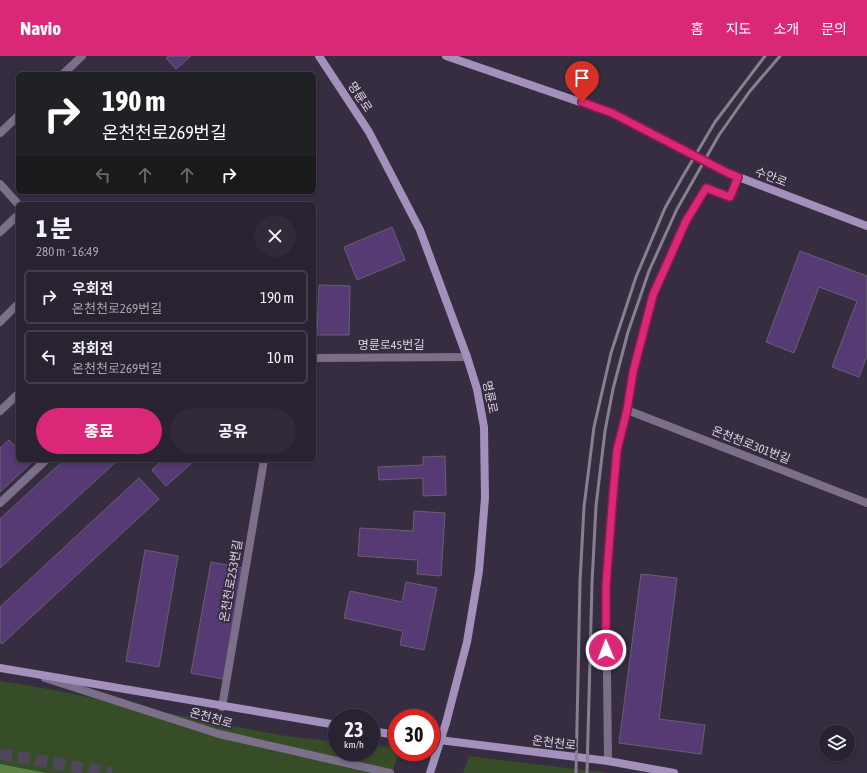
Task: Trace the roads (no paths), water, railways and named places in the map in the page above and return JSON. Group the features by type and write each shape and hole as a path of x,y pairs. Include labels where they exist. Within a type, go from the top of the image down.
{"main road":[{"name":"명륜로","path":"319,56 369,132 417,224 467,357 477,389 484,427 485,498 478,578 467,642 446,723 430,773"},
{"name":"수안로","path":"446,56 612,113 728,173 867,226"},
{"name":"온천천로","path":"0,668 222,707 328,724"},
{"name":"온천천로","path":"440,740 608,761 674,773"}],"street":[{"path":"65,72 82,56"},
{"path":"0,133 16,118"},
{"path":"608,761 606,586 617,450 627,410 633,372 653,295 686,221 706,188 730,197 738,177"},
{"path":"0,184 16,202"},
{"path":"0,232 16,218"},
{"path":"0,322 16,306"},
{"name":"명륜로45번길","path":"316,358 467,357"},
{"path":"0,411 16,396"},
{"name":"온천천로301번길","path":"627,410 867,503"},
{"path":"0,503 44,462"},
{"name":"온천천로253번길","path":"222,707 264,462"},
{"name":"온천천로","path":"29,673 218,734 390,773"}],"tunnel":[{"path":"0,754 112,773"}],"railway":[{"path":"576,773 580,582 584,507 594,427 611,353 636,277 665,208 715,122 765,56"},
{"path":"587,773 592,583 596,506 605,431 613,389 628,332 649,271 677,209 719,135 750,91 780,56"}]}
